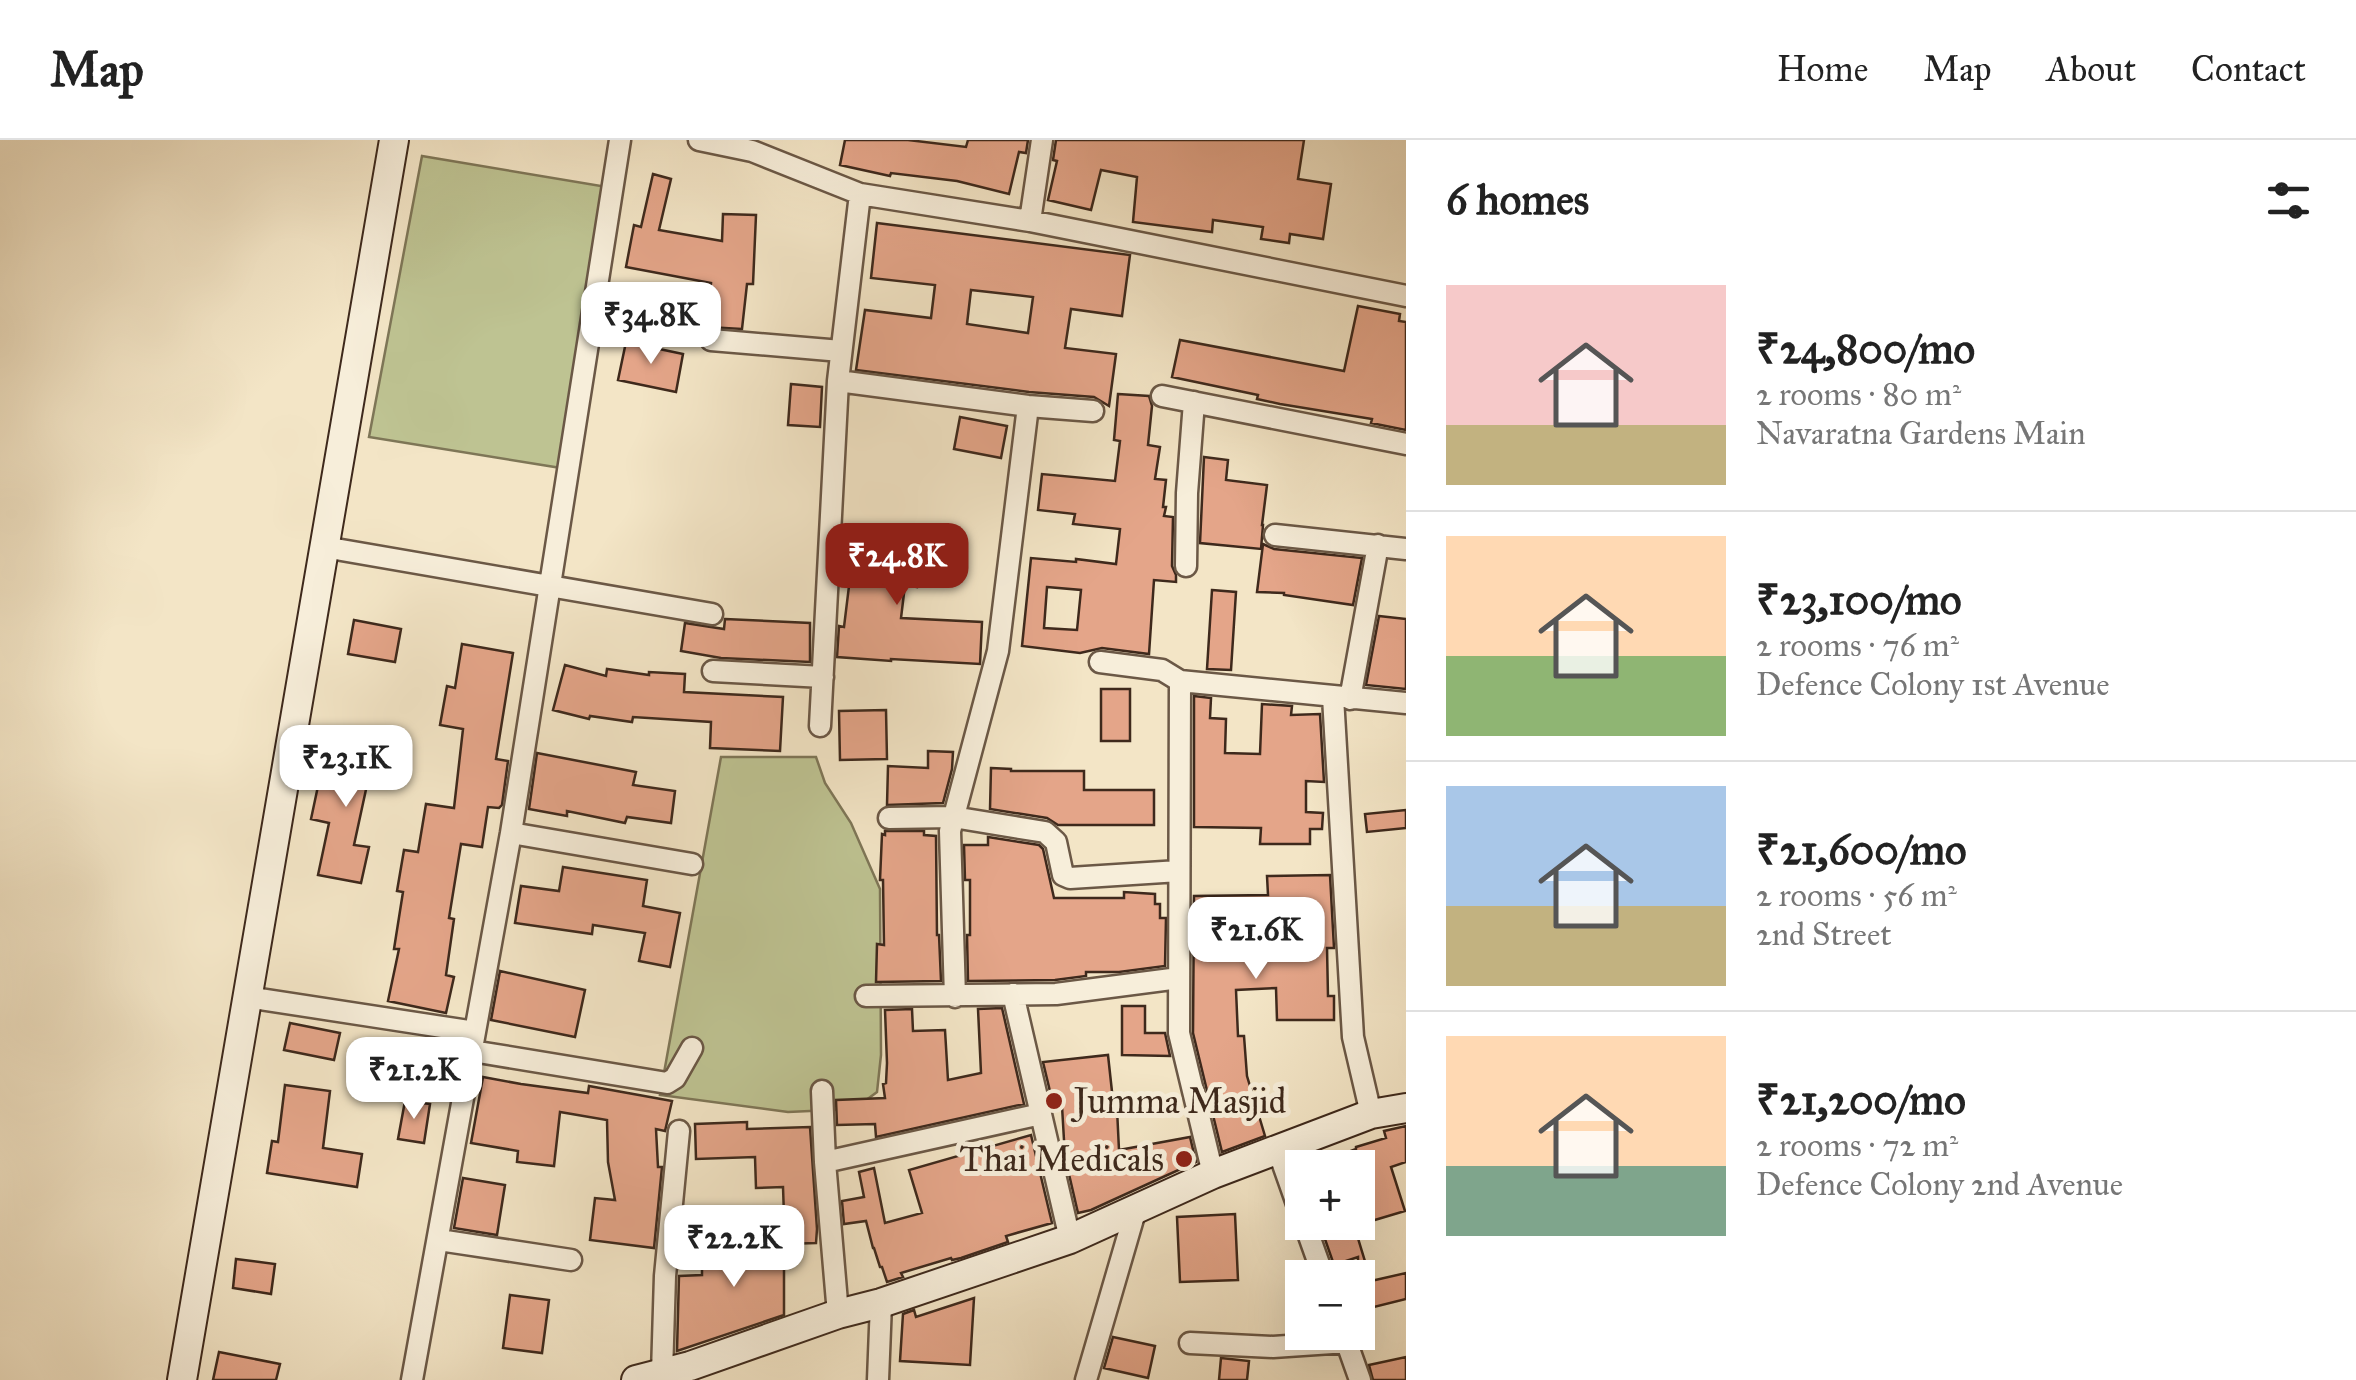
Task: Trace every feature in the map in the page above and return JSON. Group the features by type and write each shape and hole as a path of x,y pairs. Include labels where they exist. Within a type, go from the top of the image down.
{"street":[{"path":"182,1380 394,140"},
{"path":"412,1380 512,833 620,140"},
{"path":"699,140 752,151 860,194 1030,222 1406,296"},
{"path":"1030,222 1042,140"},
{"path":"820,726 838,380 860,194"},
{"path":"710,340 841,352"},
{"path":"838,380 1093,412"},
{"path":"1162,396 1406,444"},
{"path":"1186,566 1194,402"},
{"path":"956,996 950,830 998,651 1028,406"},
{"path":"1275,535 1406,549"},
{"path":"1371,1114 1352,1037 1341,698 1378,545"},
{"path":"324,547 712,614"},
{"path":"1100,662 1162,670 1180,681 1406,703"},
{"path":"712,672 822,677"},
{"path":"1180,681 1179,1033 1213,1174"},
{"path":"890,818 953,816 1044,832 1056,842 1063,874 1070,878 1179,872"},
{"path":"512,833 692,864"},
{"path":"866,996 1056,994 1179,978"},
{"path":"1013,994 1070,1240"},
{"path":"248,997 667,1083 675,1078 692,1048"},
{"path":"822,1091 824,1162 838,1314"},
{"path":"678,1131 665,1276 670,1375 838,1314 1070,1240 1213,1174 1371,1114 1406,1108"},
{"path":"824,1162 1041,1114"},
{"path":"1278,1150 1285,1170"},
{"path":"1086,1380 1135,1212"},
{"path":"439,1240 571,1260"},
{"path":"878,1380 882,1302"},
{"path":"1190,1344 1285,1345"},
{"path":"1350,1350 1360,1380"}],"green space":[{"path":"422,156 607,187 561,468 369,437"},
{"path":"721,757 816,757 825,783 851,823 880,889 881,1055 877,1092 854,1109 788,1112 660,1095"}],"building":[{"path":"845,140 908,140 966,147 968,140 1028,140 1026,153 1019,152 1009,194 957,181 891,173 890,176 840,165"},
{"path":"1056,140 1304,140 1298,179 1331,184 1323,239 1290,234 1289,243 1261,239 1263,227 1213,220 1212,232 1133,222 1137,177 1101,170 1091,210 1048,200 1057,161 1053,160"},
{"path":"653,174 671,179 659,230 722,241 723,214 756,215 753,284 747,284 742,329 707,327 711,283 626,267 634,225 641,227"},
{"path":"877,223 1130,255 1122,316 1071,309 1065,348 1116,354 1109,406 1094,397 856,370 865,310 931,318 935,285 871,278","holes":["971,290 1033,297 1028,333 967,324"]},
{"path":"1358,306 1400,314 1399,321 1406,322 1406,430 1371,423 1372,419 1280,404 1257,399 1258,395 1172,377 1180,340 1344,371"},
{"path":"626,342 683,354 676,392 618,380"},
{"path":"791,384 822,387 820,427 788,425"},
{"path":"1118,394 1149,396 1152,406 1148,445 1160,447 1155,479 1166,480 1163,507 1164,516 1173,517 1172,566 1176,582 1154,580 1149,654 1102,648 1080,653 1022,646 1031,558 1116,564 1120,529 1073,524 1075,514 1038,510 1042,474 1115,481 1120,441 1114,440","holes":["1047,587 1081,590 1077,630 1044,628"]},
{"path":"960,417 1007,426 1001,458 954,449"},
{"path":"1204,457 1228,460 1226,480 1267,485 1261,549 1200,543"},
{"path":"854,530 923,539 917,587 905,585 901,618 982,622 980,664 837,657"},
{"path":"1263,544 1274,549 1362,558 1353,605 1257,592"},
{"path":"1212,590 1236,592 1231,670 1207,669"},
{"path":"1379,616 1406,619 1406,689 1366,685"},
{"path":"725,619 810,623 810,662 721,658 681,651 685,623 724,629"},
{"path":"354,620 401,629 395,662 348,654"},
{"path":"462,644 513,653 496,759 508,761 502,805 488,807 482,847 461,844 449,918 454,919 446,975 454,977 446,1013 388,1001 399,949 394,949 403,892 397,891 404,850 418,852 426,804 454,808 463,729 440,725 447,686 455,688"},
{"path":"565,665 606,676 607,669 649,675 685,674 684,692 783,697 780,751 710,748 711,722 633,717 632,722 590,716 589,719 553,710"},
{"path":"1101,689 1130,689 1130,741 1101,741"},
{"path":"1194,696 1211,698 1210,718 1226,719 1225,753 1260,754 1262,704 1292,706 1291,715 1320,714 1324,782 1306,781 1306,812 1323,813 1322,829 1310,829 1310,844 1260,844 1261,828 1194,827"},
{"path":"886,710 887,759 840,760 839,711"},
{"path":"351,734 383,738 378,772 370,771 354,845 369,847 361,883 318,875 329,823 311,819 321,772 345,777"},
{"path":"928,751 953,752 943,803 887,805 888,766 928,768"},
{"path":"537,753 636,772 633,785 675,791 671,823 627,817 625,823 567,811 567,816 529,809"},
{"path":"991,768 1084,771 1084,790 1154,790 1154,825 1058,825 1047,818 990,809"},
{"path":"1406,810 1406,828 1367,832 1365,814"},
{"path":"885,831 924,831 924,835 936,836 941,981 876,982 877,944 884,945 880,880"},
{"path":"988,837 1039,845 1054,898 1124,898 1124,892 1155,894 1160,918 1166,918 1165,966 1086,972 1086,976 1055,980 968,981 970,880 965,880 964,845 988,845"},
{"path":"563,867 647,880 643,906 680,913 670,967 639,961 645,933 593,925 592,934 515,923 521,886 559,891"},
{"path":"1330,875 1334,948 1327,948 1328,996 1334,996 1334,1020 1277,1020 1276,988 1236,990 1238,1036 1244,1036 1247,1076 1265,1136 1222,1152 1193,1033 1194,896 1268,895 1267,876"},
{"path":"500,971 585,990 575,1037 491,1020"},
{"path":"1122,1006 1145,1006 1145,1033 1165,1033 1170,1056 1122,1055"},
{"path":"1002,1008 1024,1104 876,1137 875,1124 837,1125 836,1100 885,1098 885,1010 912,1009 913,1031 945,1030 948,1080 981,1073 978,1009"},
{"path":"290,1023 340,1033 334,1060 284,1050"},
{"path":"414,1044 439,1048 434,1080 409,1075"},
{"path":"1108,1055 1119,1150 1190,1137 1196,1162 1078,1213 1065,1157 1062,1106 1054,1108 1043,1062"},
{"path":"483,1077 588,1093 589,1086 672,1101 665,1131 656,1129 658,1167 662,1167 654,1248 590,1240 595,1198 615,1200 608,1162 607,1120 560,1112 554,1166 517,1162 518,1151 471,1143"},
{"path":"285,1085 330,1091 323,1148 362,1154 357,1187 267,1173 272,1141 278,1142"},
{"path":"405,1101 430,1104 424,1143 398,1139"},
{"path":"747,1122 747,1129 810,1127 816,1243 785,1244 783,1187 756,1188 755,1157 696,1159 695,1124"},
{"path":"1406,1126 1406,1162 1391,1167 1405,1211 1375,1220 1375,1150 1353,1150 1386,1138 1384,1131"},
{"path":"1031,1135 1052,1223 1006,1236 1008,1242 961,1258 901,1273 903,1277 887,1282 866,1221 844,1224 842,1201 864,1197 859,1172 874,1168 885,1223 922,1213 909,1170"},
{"path":"463,1178 505,1185 497,1235 454,1228"},
{"path":"1235,1214 1238,1280 1180,1282 1177,1217"},
{"path":"784,1231 784,1315 677,1351 679,1276 702,1275 702,1265 731,1264 729,1234"},
{"path":"1325,1240 1358,1240 1365,1260 1358,1257 1332,1260"},
{"path":"236,1259 275,1264 271,1294 233,1288"},
{"path":"1406,1273 1406,1299 1375,1307 1375,1280"},
{"path":"510,1295 549,1300 542,1353 503,1348"},
{"path":"974,1298 970,1365 900,1361 903,1314 914,1310 916,1317"},
{"path":"1113,1337 1155,1346 1148,1378 1104,1368"},
{"path":"219,1352 280,1364 276,1380 213,1380"},
{"path":"1406,1357 1406,1380 1373,1380 1369,1365"},
{"path":"1221,1358 1249,1361 1247,1380 1219,1380"}],"place":[{"name":"Jumma Masjid","path":"1054,1101"},
{"name":"Thai Medicals","path":"1184,1159"}]}
